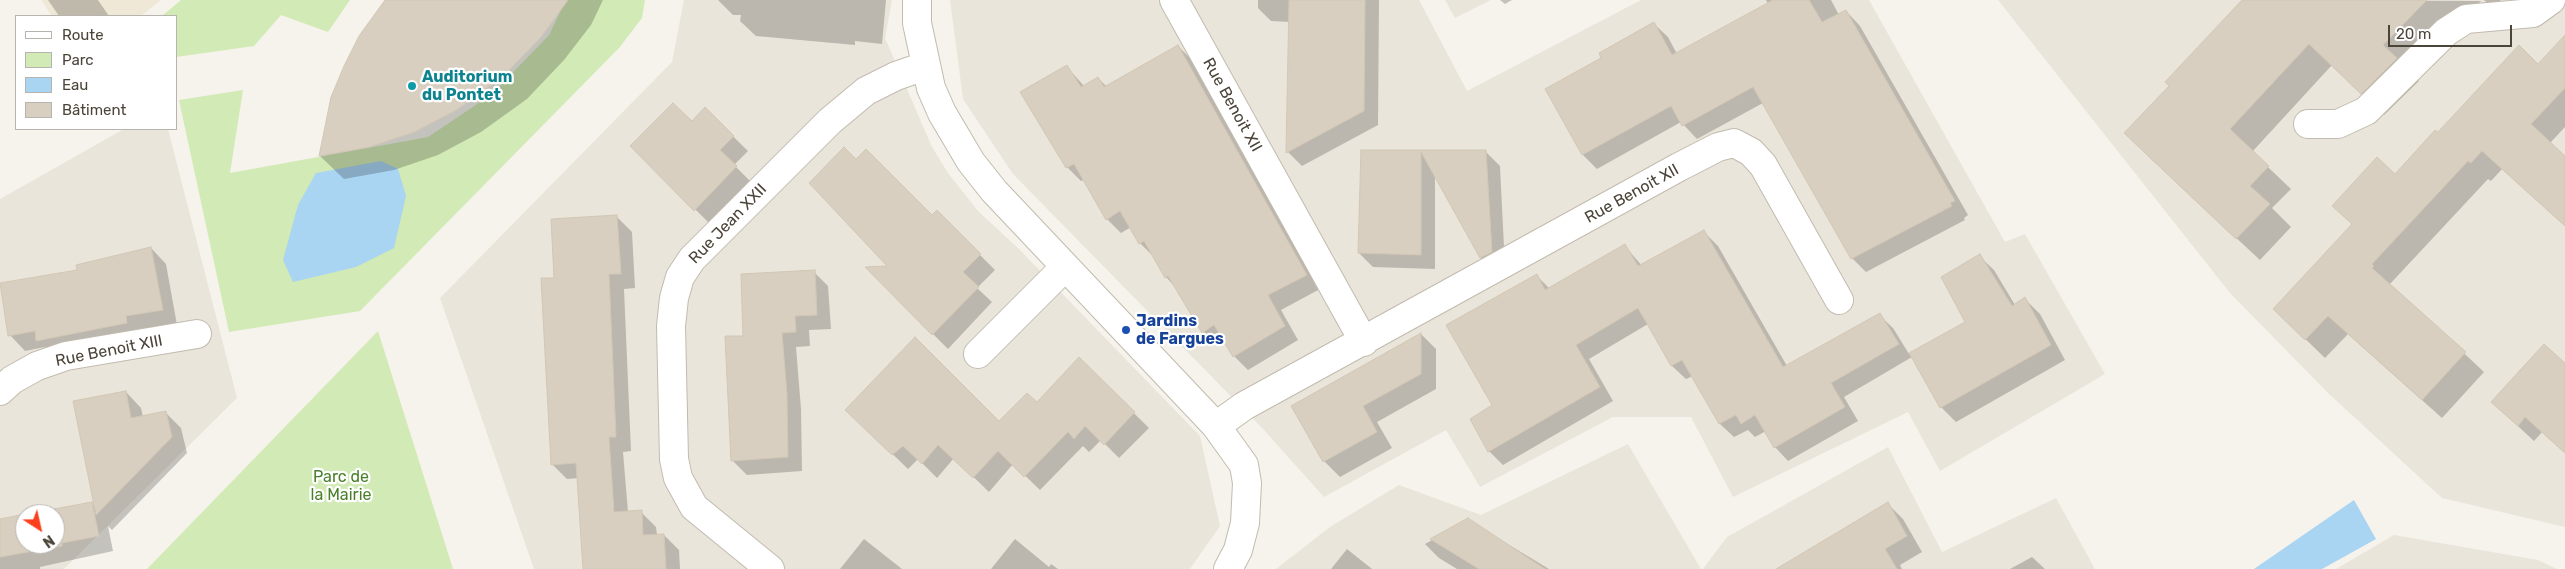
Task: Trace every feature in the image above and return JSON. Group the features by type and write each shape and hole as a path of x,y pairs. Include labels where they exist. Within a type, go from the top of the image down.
{"street":[{"path":"918,0 917,23 931,88 942,113 971,162 994,191 1216,426 1244,464 1248,483 1245,523 1238,550 1228,569"},
{"name":"Rue Benoit XII","path":"1174,0 1364,342"},
{"path":"2308,124 2338,124 2366,111 2446,32 2466,19 2532,13 2551,0"},
{"name":"Rue Jean XXII","path":"770,569 694,507 678,478 674,459 671,326 674,298 680,277 692,259 830,122 866,91 896,76 925,66"},
{"name":"Rue Benoit XII","path":"1216,426 1244,406 1364,342 1679,167 1718,147 1734,143 1751,152 1763,165 1839,300"},
{"path":"978,354 1065,267"},
{"name":"Rue Benoit XIII","path":"0,391 12,380 37,366 66,356 197,334"}],"shaded area":[{"path":"41,0 161,0 142,15 51,15"},
{"path":"684,0 892,0 885,38 932,147 948,173 978,211 1020,250 1200,436 1220,526 1190,569 534,569 440,298 672,62"},
{"path":"950,0 1419,0 1467,91 1641,0 1869,0 2005,242 2025,234 2105,374 1940,471 1908,412 1733,497 1691,417 1613,417 1480,487 1446,430 1324,497 1264,430 1013,174 963,99"},
{"path":"1445,0 1491,0 1455,18"},
{"path":"1998,0 2565,0 2565,527 2442,498 2329,394 2230,293"},
{"path":"122,130 168,130 237,398 64,569 0,569 0,199"},
{"path":"1628,444 1701,569 1276,569 1330,527 1399,485 1481,515"},
{"path":"1888,447 1942,552 2056,498 2095,569 1703,569 1727,537"},
{"path":"2394,535 2538,560 2557,569 2336,569"}],"green space":[{"path":"181,0 350,0 328,32 281,15 254,46 178,57 178,15 163,15"},
{"path":"566,0 645,0 642,18 619,48 360,311 229,332 179,100 243,90 230,173 428,137 492,94 549,35"},
{"name":"Parc de la Mairie","path":"378,331 453,569 147,569"}],"water":[{"path":"381,161 398,169 406,196 394,248 356,267 293,282 283,260 298,205 316,173"},
{"path":"2354,500 2376,539 2322,569 2254,569"}],"building":[{"name":"Auditorium du Pontet","path":"385,0 568,0 541,37 503,76 458,109 414,132 369,147 319,156 331,97 344,66 359,36"},
{"path":"1289,0 1365,0 1364,111 1286,153"},
{"path":"1773,0 1809,0 1822,22 1846,10 1955,201 1950,203 1952,206 1851,259 1753,87 1682,126 1671,106 1582,155 1545,89 1601,58 1599,53 1654,22 1672,55"},
{"path":"2242,0 2427,0 2383,45 2397,58 2361,94 2309,44 2230,129 2269,166 2250,186 2270,204 2236,239 2124,133 2169,86 2165,82"},
{"path":"2565,35 2565,88 2531,124 2565,156 2565,226 2482,151 2471,163 2468,161 2372,264 2374,266 2372,268 2466,352 2422,400 2328,316 2305,340 2273,309 2352,224 2332,206 2377,157 2395,174 2435,130 2438,132 2519,45 2538,64"},
{"path":"1178,45 1307,275 1268,295 1285,326 1233,357 1214,325 1202,333 1168,276 1165,278 1144,241 1139,244 1120,211 1106,220 1074,164 1066,168 1020,92 1067,65 1081,87 1098,77 1104,87"},
{"path":"673,103 692,121 705,107 734,136 720,150 737,166 694,211 630,146"},
{"path":"844,147 856,159 866,149 932,215 937,210 981,254 963,272 979,287 932,335 865,267 887,266 809,183"},
{"path":"1361,150 1486,150 1492,252 1480,258 1421,152 1421,255 1358,253"},
{"path":"617,215 621,274 609,274 616,437 609,437 614,512 642,510 643,535 664,534 666,569 583,569 576,463 551,465 541,278 554,278 551,219"},
{"path":"1704,230 1783,367 1880,313 1899,344 1831,383 1845,407 1774,448 1755,415 1741,424 1736,415 1719,424 1682,360 1671,366 1638,308 1576,345 1600,387 1488,452 1470,419 1492,405 1446,325 1537,274 1545,290 1625,244 1638,266"},
{"path":"151,247 163,310 126,316 127,323 36,341 35,331 8,336 0,283 77,270 76,265"},
{"path":"1980,254 2012,306 2025,297 2051,345 1940,408 1909,353 1965,322 1941,277"},
{"path":"815,270 817,315 795,316 796,332 782,333 787,394 788,457 731,461 725,336 743,336 741,274"},
{"path":"1421,333 1421,374 1363,406 1377,432 1323,462 1291,406"},
{"path":"915,337 999,421 1027,393 1037,402 1079,357 1135,412 1104,445 1085,426 1074,439 1068,432 1024,477 998,451 973,478 938,445 922,464 903,446 892,455 845,410"},
{"path":"2544,344 2565,363 2565,453 2525,417 2518,426 2491,402"},
{"path":"126,391 131,418 166,411 172,437 96,515 73,401"},
{"path":"92,502 99,536 65,542 65,507"},
{"path":"1888,502 1907,536 1885,549 1897,569 1776,569"},
{"path":"15,516 15,554 17,554 0,557 0,519"},
{"path":"1468,518 1545,569 1479,569 1430,539"}],"place":[{"name":"Auditorium du Pontet","path":"412,86"},
{"name":"Jardins de Fargues","path":"1126,330"}]}
